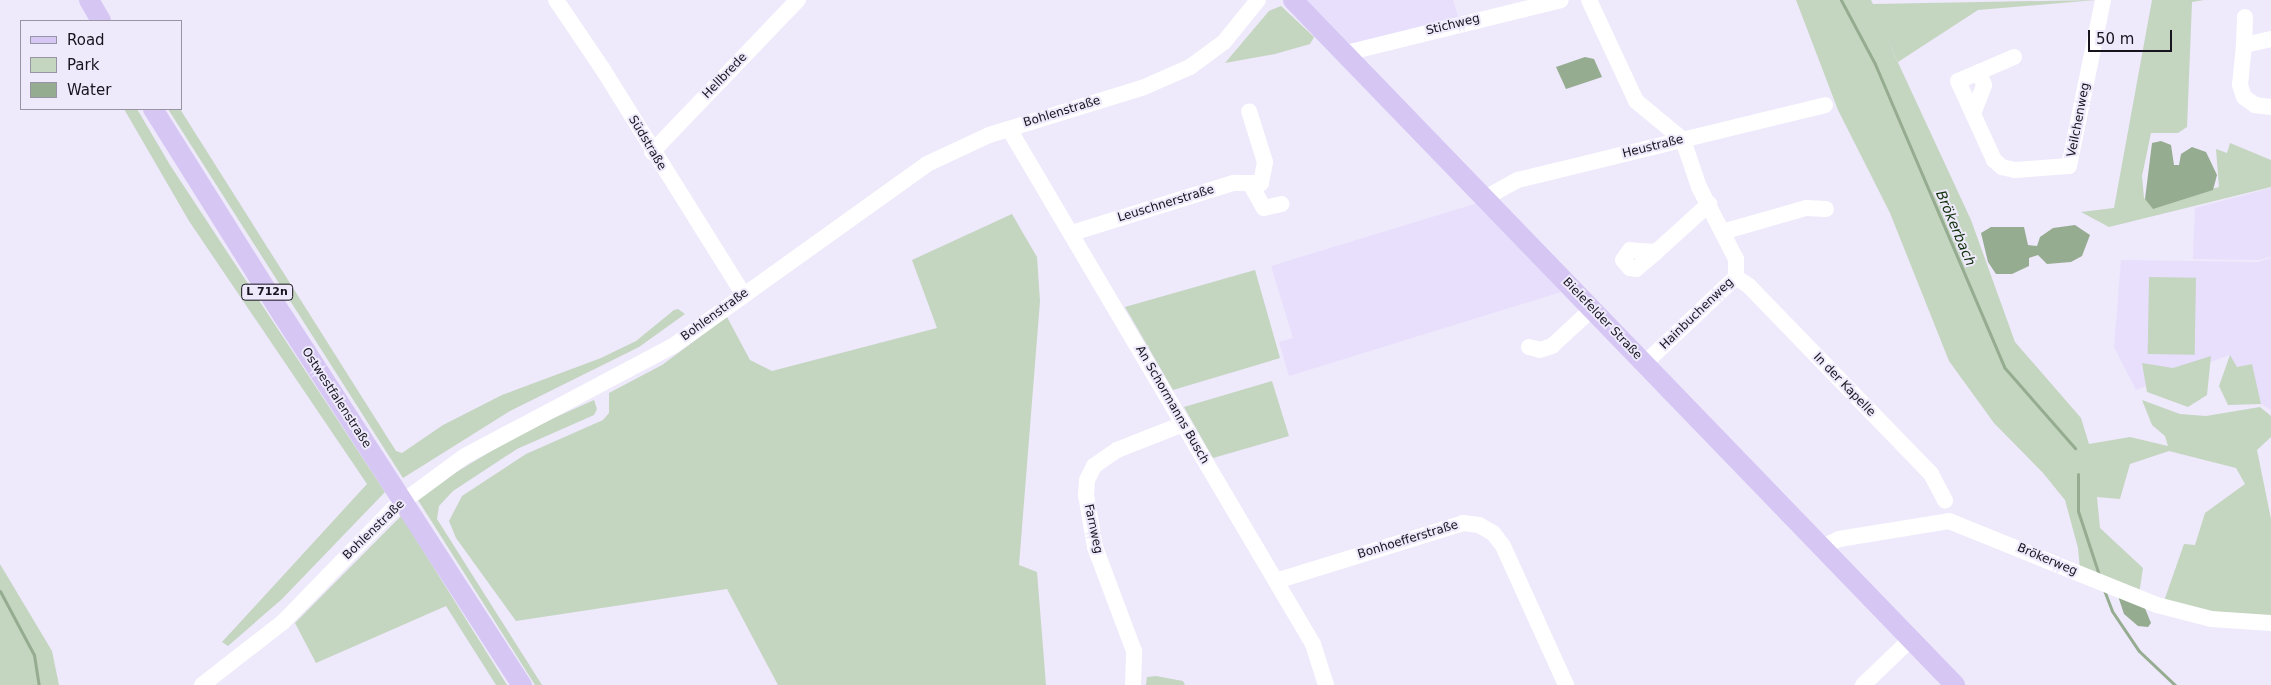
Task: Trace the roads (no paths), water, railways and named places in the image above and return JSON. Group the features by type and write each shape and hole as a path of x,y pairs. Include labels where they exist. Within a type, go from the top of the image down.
{"main road":[{"path":"89,0 100,20"},
{"name":"Bielefelder Straße","path":"1293,0 1955,685"},
{"name":"Ostwestfalenstraße","path":"153,110 522,685"}],"street":[{"name":"Südstraße","path":"556,0 602,68 652,152 741,291"},
{"name":"Hellbrede","path":"652,152 798,0"},
{"name":"Bohlenstraße","path":"202,685 283,622 374,527 425,484 464,456 520,425 645,363 741,291 926,164 966,144 1172,77 1224,42 1258,0"},
{"name":"Stichweg","path":"1346,53 1561,0"},
{"path":"1589,0 1636,101 1683,140"},
{"name":"Veilchenweg","path":"2014,57 1958,81 1994,160 2002,167 2015,170 2069,166 2103,0"},
{"path":"2246,17 2240,85 2244,97 2255,104 2271,107"},
{"path":"2244,45 2271,39"},
{"path":"1972,114 1984,85 1979,72"},
{"name":"Heustraße","path":"1485,198 1518,180 1825,105"},
{"path":"1249,111 1265,162 1256,184 1264,208 1282,204"},
{"name":"An Schormanns Busch","path":"1009,129 1313,644 1326,685"},
{"name":"Hainbuchenweg","path":"1645,363 1736,277 1736,259 1699,187 1683,140"},
{"name":"Leuschnerstraße","path":"1072,233 1234,183 1256,184"},
{"path":"1656,252 1709,204"},
{"path":"1722,232 1806,208 1826,210"},
{"name":"In der Kapelle","path":"1736,277 1749,286 1931,474 1945,500"},
{"path":"1529,346 1540,350 1552,346 1592,309"},
{"name":"Farnweg","path":"1134,685 1134,651 1095,547 1086,495 1088,480 1094,466 1117,450 1183,424"},
{"name":"Brökerweg","path":"1822,547 1839,539 1949,521 2157,605 2211,619 2271,623"},
{"name":"Bonhoefferstraße","path":"1276,581 1463,523 1479,525 1493,534 1503,546 1566,685"},
{"path":"1863,685 1911,639"}],"water":[{"path":"1585,57 1594,59 1602,77 1566,89 1556,67"},
{"path":"2161,141 2171,145 2174,165 2179,165 2181,154 2192,147 2206,152 2217,175 2213,190 2153,209 2145,199 2152,143"},
{"path":"2075,225 2090,235 2082,256 2071,262 2047,264 2038,255 2029,258 2029,266 2012,274 1996,274 1988,262 1981,233 1991,227 2024,227 2028,245 2037,246 2040,237 2053,228"},
{"path":"2118,596 2144,606 2151,623 2148,627 2138,626 2124,614"}],"waterway":[{"name":"Brökerbach","path":"1841,0 1875,64 2004,367 2075,448"},
{"name":"Brökerbach","path":"2078,474 2078,511 2099,575"},
{"name":"Brökerbach","path":"2104,590 2112,611 2139,651 2175,685"},
{"path":"0,591 34,655 39,685"}]}
